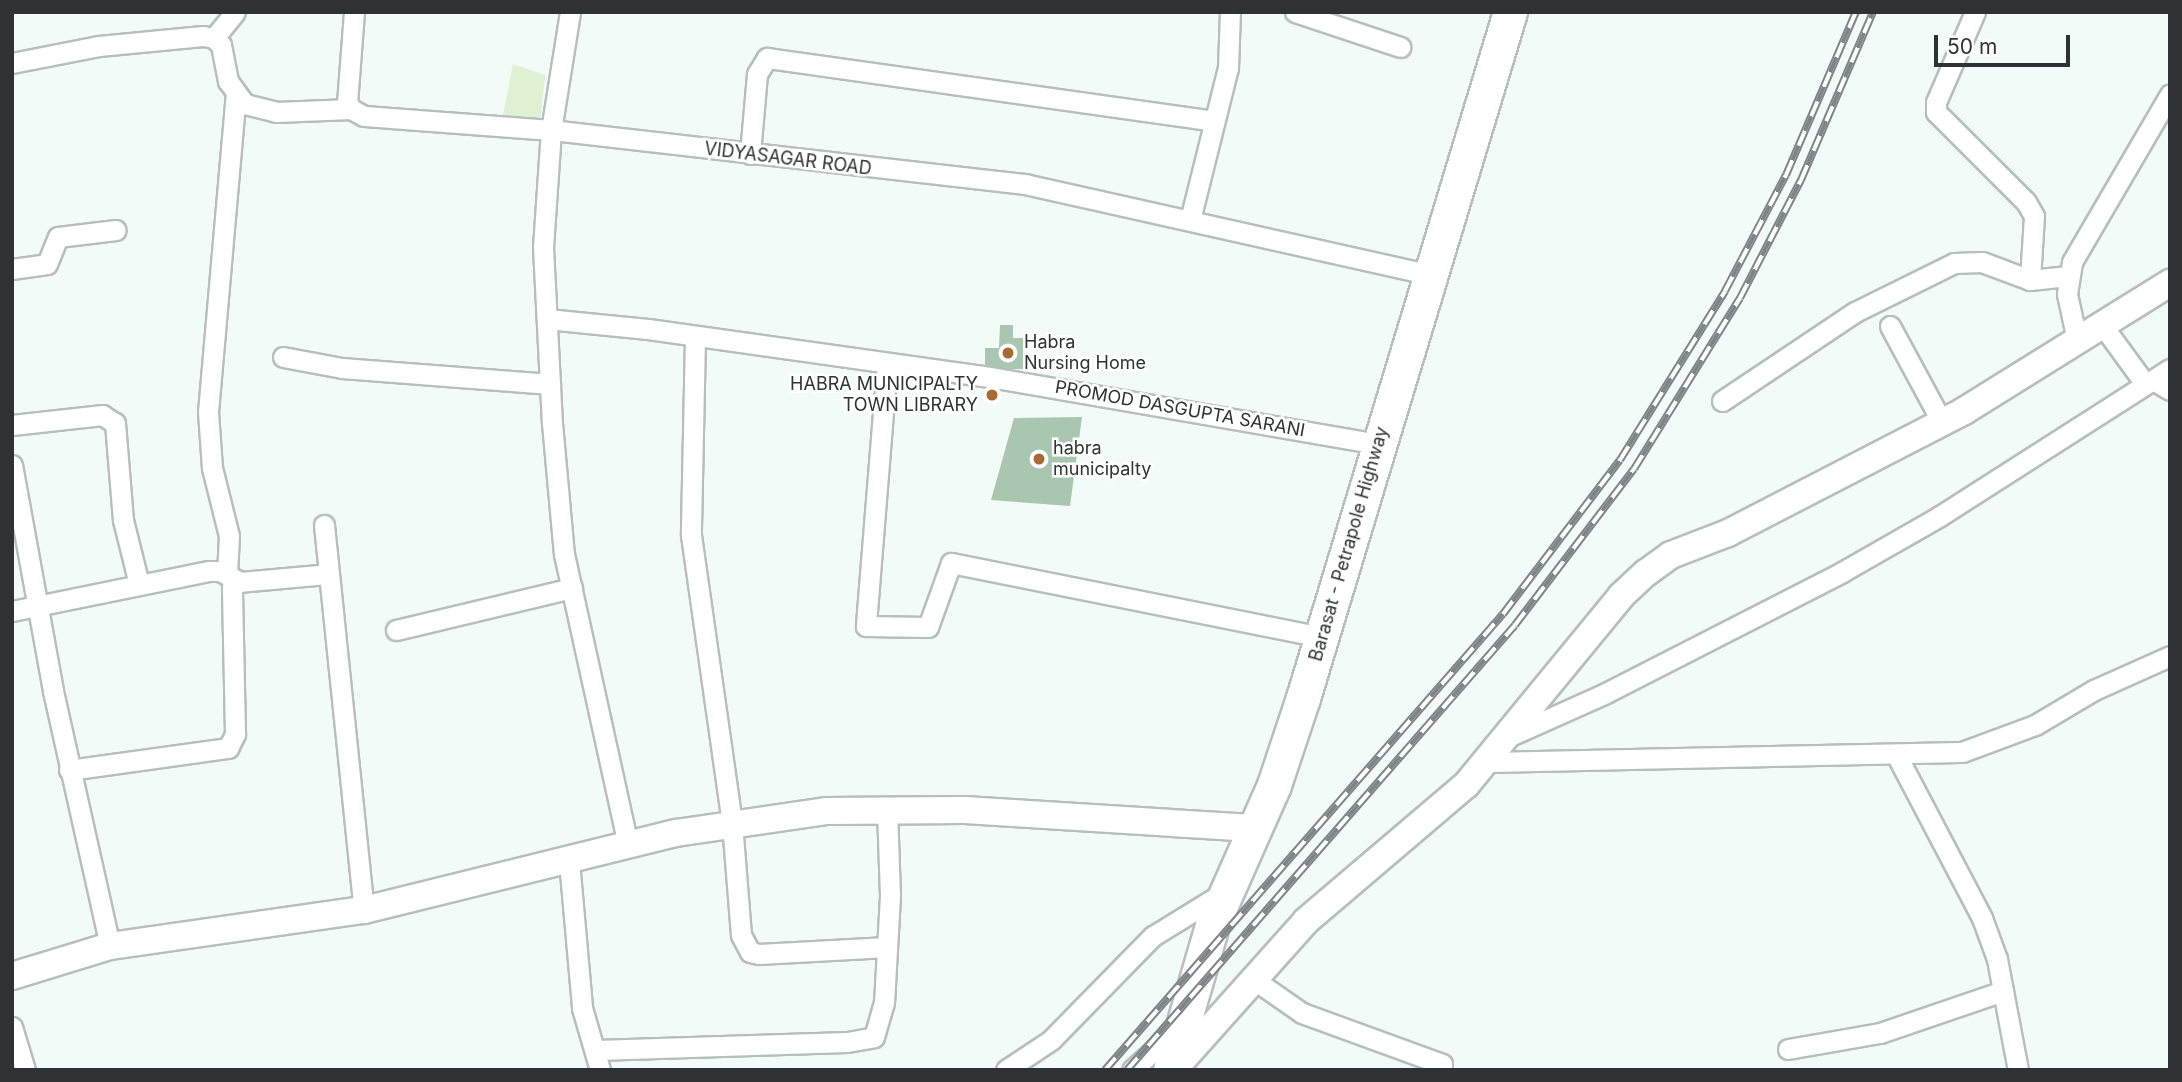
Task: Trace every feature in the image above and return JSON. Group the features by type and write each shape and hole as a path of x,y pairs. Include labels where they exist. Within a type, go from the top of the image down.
{"highway":[{"name":"Barasat - Petrapole Highway","path":"1171,1070 1224,893 1274,785 1510,12"}],"main road":[{"path":"1171,1070 1256,981 1306,920 1407,837 1487,762 1621,596 1671,555 1728,533 1942,422 2170,283"},
{"path":"12,976 110,946 364,910 569,861 628,844 733,823 827,811 1019,812 1252,828"}],"street":[{"path":"214,38 235,12"},
{"path":"351,110 347,89 354,12"},
{"path":"570,12 551,130 543,247 550,384 565,554 628,844"},
{"path":"1189,220 1228,68 1230,12"},
{"path":"1295,12 1400,47"},
{"path":"1975,12 1936,102 1936,112 2026,202 2034,216 2030,280"},
{"path":"12,63 99,46 184,36 214,38 221,45 236,95 208,412 212,468 229,536 233,578 230,592 234,743 222,751 166,753 69,770"},
{"path":"750,154 757,74 768,58 1214,121"},
{"path":"2077,340 2068,276 2170,94"},
{"name":"VIDYASAGAR ROAD","path":"236,95 245,104 276,112 351,110 364,116 551,130 1026,184 1428,274"},
{"path":"12,269 47,264 58,237 116,230"},
{"path":"1722,401 1855,312 1954,263 1982,262 2030,280 2068,276"},
{"name":"PROMOD DASGUPTA SARANI","path":"547,319 648,329 887,363 1378,444"},
{"path":"1890,326 1942,422"},
{"path":"2108,333 2143,381 2165,380"},
{"path":"695,337 691,535 733,823 741,935 750,952 887,947"},
{"path":"283,357 342,368 550,384"},
{"path":"887,363 866,626 928,627 951,563 1321,637"},
{"path":"1510,736 1606,693 1842,572 2165,380"},
{"path":"12,425 102,415 115,423 123,520 139,584"},
{"path":"12,465 69,770 110,946"},
{"path":"324,525 364,910"},
{"path":"12,611 209,571 233,578 329,574"},
{"path":"396,630 572,588"},
{"path":"1487,762 1897,756 1962,752 2035,725 2094,690 2170,656"},
{"path":"1897,756 1982,918 2003,991 2018,1070"},
{"path":"596,1049 865,1041 874,1037 881,1022 887,947 887,810"},
{"path":"569,861 582,1008 600,1070"},
{"path":"1006,1070 1051,1040 1153,936 1224,893"},
{"path":"1256,981 1302,1013 1442,1064 1442,1070"},
{"path":"1788,1049 1880,1033 2003,991"},
{"path":"1132,1070 1183,1024"},
{"path":"12,1027 25,1070"}],"green space":[{"path":"513,64 545,75 540,124 503,115"}],"building":[{"path":"1000,325 1013,325 1013,338 1023,338 1023,369 985,369 985,348 999,348"},
{"name":"habra municipalty","path":"1082,417 1070,506 991,500 1014,418"}],"railway":[{"path":"1105,1070 1503,614 1620,460 1725,291 1786,175 1856,12"},
{"path":"1127,1070 1515,625 1634,469 1740,298 1801,180 1873,12"}],"place":[{"name":"Habra Nursing Home","path":"1008,353"},
{"name":"HABRA MUNICIPALTY TOWN LIBRARY","path":"992,395"},
{"name":"habra municipalty","path":"1039,459"}]}
